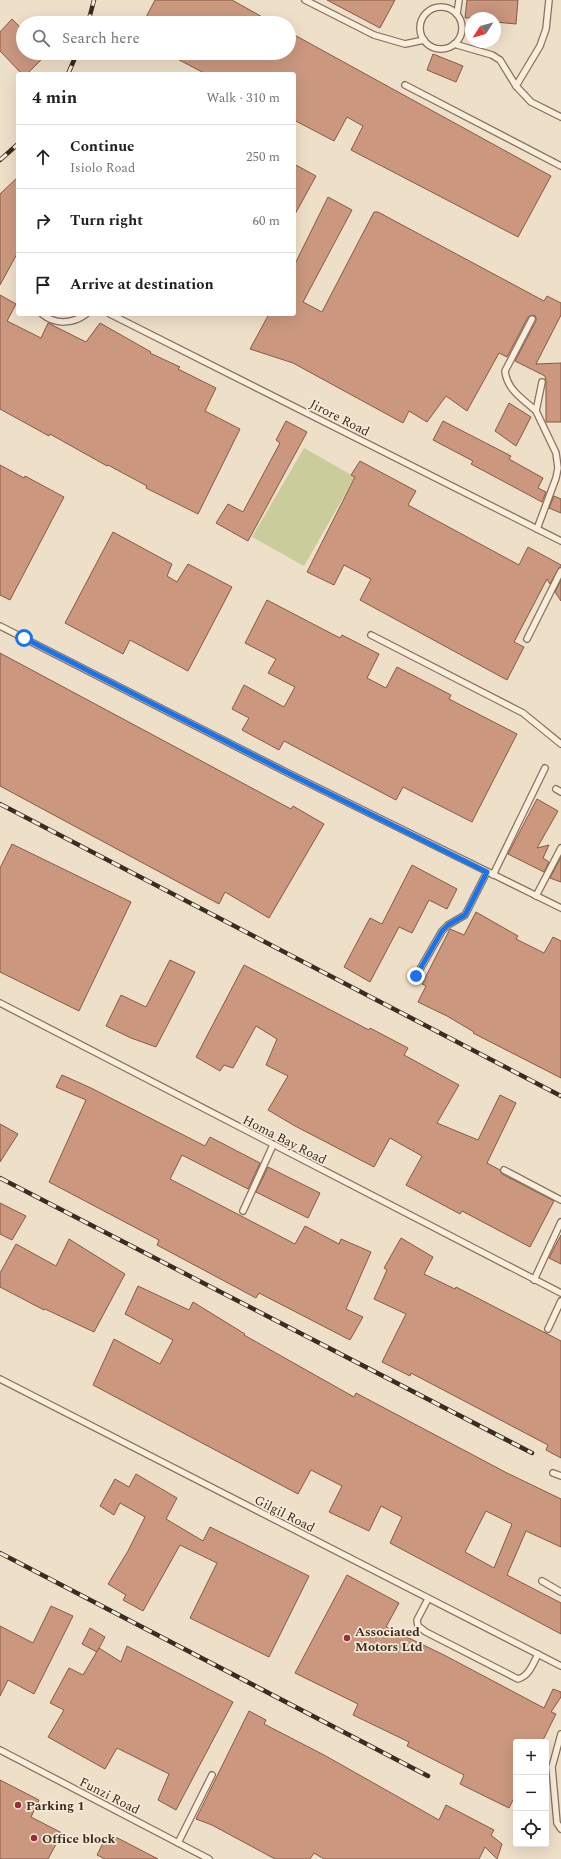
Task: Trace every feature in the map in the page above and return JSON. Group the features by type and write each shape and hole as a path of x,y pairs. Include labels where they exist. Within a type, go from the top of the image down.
{"lane":[{"path":"305,0 374,35 405,44 424,40"},
{"path":"457,14 459,0"},
{"path":"516,86 540,46 546,29 549,0"},
{"path":"442,7 452,10 457,14 461,22 462,30 460,38 454,44 449,47 438,49 424,40 420,29 426,13 442,7"},
{"path":"454,44 492,55 500,60 516,86 531,102 561,117"},
{"path":"405,85 561,166"},
{"path":"45,316 60,322 75,320 82,316"},
{"name":"Jirore Road","path":"114,316 561,541"},
{"path":"532,319 505,371 506,377 513,391 536,411 556,453 558,468 556,478 537,528"},
{"path":"536,411 542,382"},
{"path":"527,639 561,571"},
{"path":"0,626 288,773 561,908"},
{"path":"370,635 523,714 561,744"},
{"path":"416,976 442,931 448,925 465,915 490,873 545,768"},
{"path":"536,896 561,848"},
{"name":"Homa Bay Road","path":"0,1003 561,1293"},
{"path":"243,1211 273,1145"},
{"path":"504,1170 561,1200"},
{"path":"534,1280 561,1222"},
{"path":"548,1329 561,1301"},
{"name":"Gilgil Road","path":"0,1379 561,1666"},
{"path":"552,1473 561,1476"},
{"path":"542,1581 561,1592"},
{"path":"428,1598 417,1620 418,1626 426,1632 518,1679 524,1678 538,1654"},
{"path":"561,1734 552,1767 557,1823 561,1829"},
{"name":"Funzi Road","path":"0,1750 209,1859"},
{"path":"178,1843 212,1775"}],"green space":[{"path":"304,448 355,477 304,566 252,537"}],"building":[{"path":"155,0 232,0 261,16 147,16"},
{"path":"327,0 395,0 380,28"},
{"path":"467,0 518,0 516,24 501,23 501,12 466,12"},
{"path":"12,19 16,23 16,60 41,60 29,72 20,72 0,51 0,32"},
{"path":"296,36 551,176 518,237 351,150 363,126 347,117 334,141 296,121 296,72 202,72 179,60 296,60"},
{"path":"433,54 463,66 456,82 427,70"},
{"path":"296,165 316,176 296,212"},
{"path":"16,179 16,256 0,285 0,194"},
{"path":"328,197 352,210 303,302 322,312 374,212 378,212 544,301 547,296 561,303 561,315 536,364 561,363 561,422 546,422 545,376 515,361 536,321 536,317 534,315 528,317 507,357 499,353 467,411 446,396 427,422 409,411 403,423 293,363 250,349 268,316 296,316 296,262"},
{"path":"0,295 16,304 7,321 41,338 48,323 86,342 100,323 151,352 150,353 180,367 178,369 216,388 205,411 240,429 198,514 146,488 147,486 0,409"},
{"path":"509,403 531,417 516,446 495,431"},
{"path":"286,421 307,432 248,541 216,523 228,504 243,512 280,443 276,440"},
{"path":"443,421 511,456 509,459 543,478 538,488 546,492 542,502 471,464 473,461 433,440"},
{"path":"360,461 416,491 408,505 519,565 528,547 561,565 550,584 547,579 514,642 524,647 507,680 360,600 371,579 344,565 334,585 307,572 355,477 351,475"},
{"path":"0,465 24,478 25,476 64,497 10,600 0,595"},
{"path":"554,496 561,499 561,513 549,508"},
{"path":"113,532 172,564 167,576 177,582 188,564 232,587 188,671 130,640 123,654 65,623"},
{"path":"561,580 561,601 555,592"},
{"path":"267,600 340,638 342,635 379,654 367,678 386,688 397,667 451,695 449,699 517,734 472,822 403,787 396,800 284,741 279,750 242,730 249,718 232,709 244,685 284,707 295,687 268,673 276,659 245,643"},
{"path":"0,653 291,809 293,806 324,824 269,918 225,892 219,904 0,786"},
{"path":"537,799 558,811 537,848 549,845 543,858 549,862 544,872 508,854"},
{"path":"12,844 131,902 79,1011 0,972 0,868"},
{"path":"561,857 561,882 550,878"},
{"path":"412,865 457,889 447,909 429,900 412,933 399,927 370,982 344,967 370,918 382,924"},
{"path":"476,912 518,936 516,939 544,953 553,937 561,941 561,1078 473,1033 474,1032 447,1016 418,1002 426,986 422,984 450,929 464,935"},
{"path":"170,960 195,972 156,1047 131,1038 106,1026 121,995 146,1007"},
{"path":"244,965 369,1030 370,1028 408,1048 404,1055 459,1085 437,1123 478,1140 500,1095 516,1103 487,1163 500,1170 502,1174 554,1201 530,1247 462,1211 460,1214 406,1185 422,1156 390,1138 374,1167 295,1126 268,1110 288,1076 266,1065 277,1039 256,1026 233,1068 224,1065 220,1071 196,1057"},
{"path":"62,1075 91,1088 205,1146 210,1137 260,1163 248,1189 182,1155 170,1179 295,1244 305,1226 339,1244 341,1239 371,1252 346,1309 363,1317 350,1340 259,1293 256,1298 157,1245 159,1240 49,1182 86,1100 56,1087"},
{"path":"0,1124 18,1134 0,1162"},
{"path":"268,1167 320,1193 308,1218 256,1192"},
{"path":"0,1203 26,1216 12,1240 0,1234"},
{"path":"561,1235 561,1264 549,1258"},
{"path":"401,1238 433,1257 424,1274 455,1289 456,1287 561,1341 561,1458 546,1450 548,1445 411,1373 410,1376 382,1362 406,1314 374,1299 387,1270 384,1268"},
{"path":"69,1239 125,1274 94,1332 45,1309 44,1310 0,1287 0,1273 16,1244 56,1266"},
{"path":"138,1286 189,1310 193,1302 245,1334 244,1335 354,1397 356,1393 507,1473 561,1499 561,1547 526,1531 507,1575 561,1603 561,1634 390,1543 402,1517 381,1506 369,1531 329,1512 342,1486 311,1470 298,1494 93,1385 114,1339 160,1364 173,1340 125,1314","holes":["486,1511 512,1524 494,1568 465,1552"]},
{"path":"136,1474 177,1498 166,1519 203,1541 210,1527 309,1576 269,1657 190,1618 217,1563 180,1545 143,1611 123,1600 126,1595 108,1584 128,1551 145,1517 120,1503 114,1515 100,1506 115,1479 129,1487"},
{"path":"347,1575 399,1603 386,1627 444,1655 544,1708 553,1689 561,1692 561,1697 551,1712 556,1714 544,1739 513,1739 513,1800 509,1808 460,1784 464,1775 407,1746 409,1742 353,1715 358,1704 295,1673"},
{"path":"51,1606 73,1616 34,1694 8,1680 0,1696 0,1626 33,1643"},
{"path":"90,1628 105,1637 97,1652 82,1644"},
{"path":"127,1646 233,1702 176,1810 158,1800 169,1774 117,1748 105,1769 48,1737 64,1710 50,1703 69,1668 83,1675 99,1648 121,1662"},
{"path":"249,1711 266,1720 264,1724 324,1755 439,1820 446,1805 494,1830 491,1835 502,1844 497,1859 485,1847 479,1859 324,1859 314,1853 310,1859 275,1859 212,1825 196,1819"},
{"path":"0,1780 39,1800 31,1817 62,1833 48,1859 0,1859"},
{"path":"108,1833 158,1859 105,1859 97,1855"}],"railway":[{"path":"90,16 94,0"},
{"path":"69,72 74,60"},
{"path":"0,160 16,146"},
{"path":"0,804 561,1096"},
{"path":"0,1178 532,1453"},
{"path":"0,1553 428,1776"}],"place":[{"name":"Associated Motors Ltd","path":"347,1638"},
{"name":"Parking 1","path":"18,1805"},
{"name":"Office block","path":"34,1838"}],"route":[{"path":"24,638 288,773 487,872 465,915 460,920 448,925 442,931 416,976"}]}
